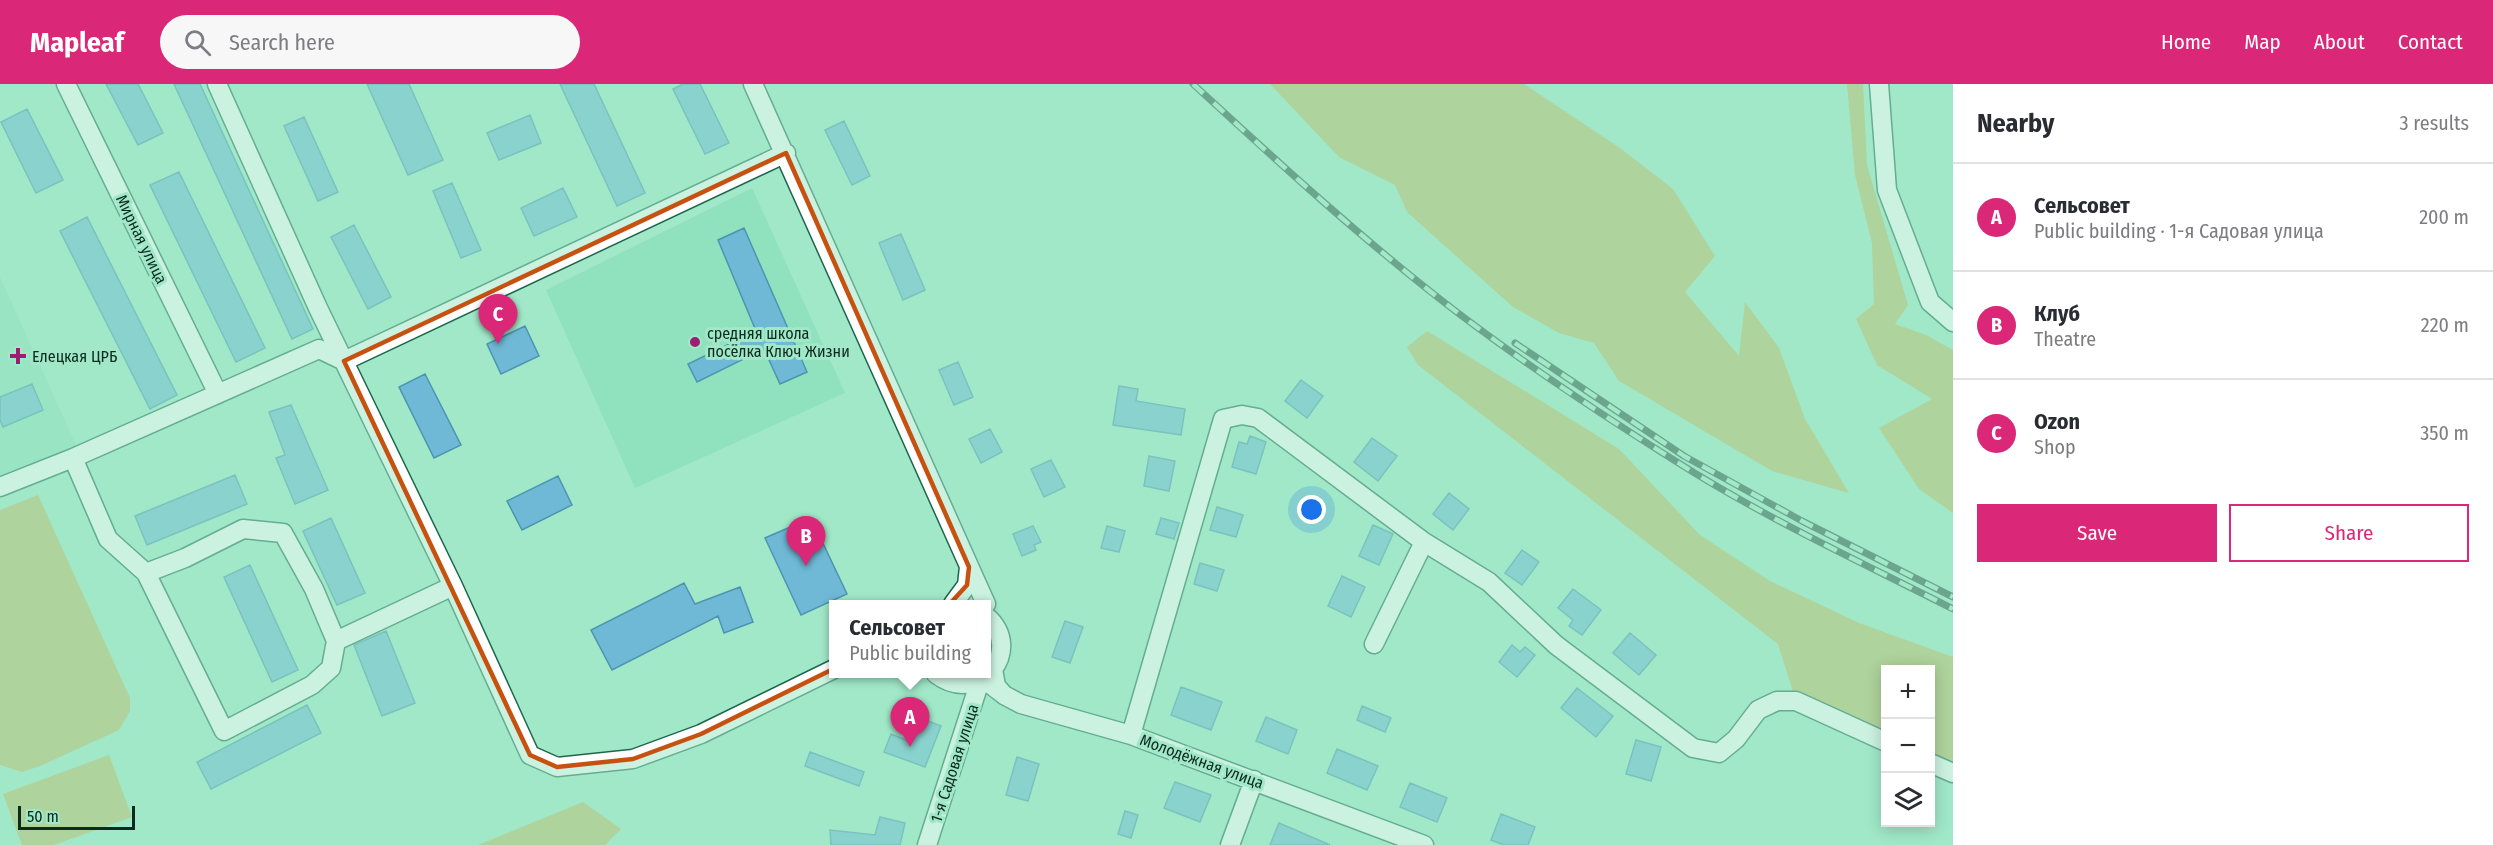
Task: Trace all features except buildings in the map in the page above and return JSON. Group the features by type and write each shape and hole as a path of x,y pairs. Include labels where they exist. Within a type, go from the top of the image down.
{"street":[{"name":"Мирная улица","path":"66,84 218,394"},
{"path":"217,84 344,361 453,586 530,755 557,767 633,759 701,734 829,671"},
{"path":"753,84 786,153 984,600"},
{"path":"1879,84 1887,190 1930,302 1953,322"},
{"path":"0,487 73,458 319,350 344,361 786,153"},
{"path":"1131,735 1223,419 1242,415 1258,418 1424,542 1489,582 1556,645 1693,748 1719,753 1736,739 1758,710 1777,701 1796,701 1881,740"},
{"path":"73,458 108,539 146,573 224,731 312,685 331,669 336,641 314,589 283,533 243,529 185,558 146,573"},
{"path":"1374,644 1424,542"},
{"path":"956,600 967,585 969,567"},
{"path":"336,641 453,586"},
{"name":"1-я Садовая улица","path":"991,668 1001,651 992,623"},
{"path":"944,678 957,684 977,678"},
{"name":"1-я Садовая улица","path":"927,845 986,678"},
{"name":"Молодёжная улица","path":"989,678 1004,695 1021,704 1131,735 1424,845"},
{"path":"1935,765 1953,773"},
{"path":"1230,845 1254,780"}],"highlighted area":[{"path":"786,153 969,567 967,585 937,618 701,734 633,759 557,767 530,755 344,361"}],"shaded area":[{"path":"1270,84 1524,84 1620,148 1673,189 1715,256 1685,292 1739,356 1745,302 1779,348 1805,419 1849,493 1772,471 1619,381 1594,343 1559,333 1513,307 1407,212 1395,185 1339,157"},
{"path":"1847,84 1863,84 1867,165 1908,305 1895,324 1926,335 1953,350 1953,513 1919,489 1879,428 1932,399 1877,365 1856,319 1874,304 1872,243 1855,175"},
{"name":"средняя школа посёлка Ключ Жизни","path":"752,188 845,393 635,488 546,290"},
{"name":"Елецкая ЦРБ","path":"0,277 77,447 0,476"},
{"path":"1427,331 1619,449 1700,535 1770,581 1859,623 1953,657 1953,773 1935,765 1935,665 1881,665 1881,740 1796,701 1778,644 1418,365 1407,347"},
{"path":"38,495 130,698 130,711 119,730 22,772 0,765 0,510"},
{"path":"109,755 132,817 54,845 22,845 3,794"},
{"path":"583,802 621,829 605,845 478,845"}],"railway":[{"path":"1193,84 1389,258 1484,333 1538,371 1649,444 1744,502 1953,609"},
{"path":"1515,343 1684,456 1802,521 1953,597"}],"place":[{"name":"средняя школа посёлка Ключ Жизни","path":"695,342"},
{"name":"Ozon","path":"498,344"},
{"name":"Елецкая ЦРБ","path":"18,356"},
{"name":"Клуб","path":"806,566"},
{"name":"Сельсовет","path":"910,747"}]}
